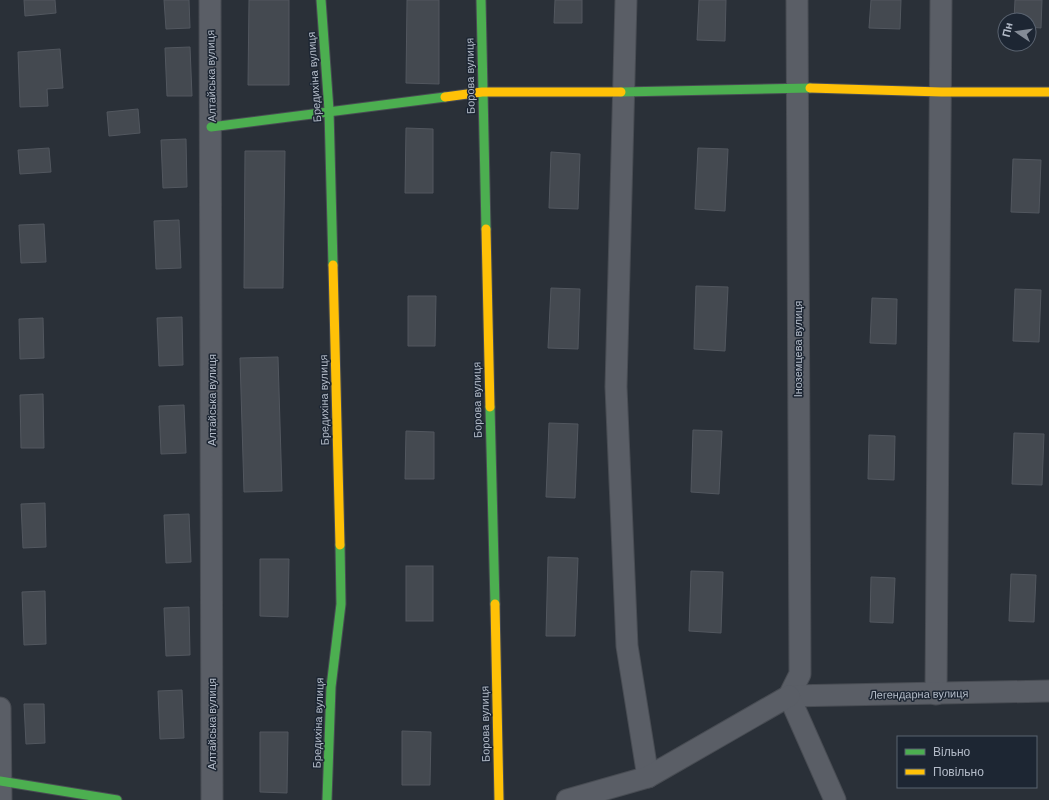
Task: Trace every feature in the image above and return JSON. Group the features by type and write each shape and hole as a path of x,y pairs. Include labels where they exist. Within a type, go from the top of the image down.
{"street":[{"name":"Алтайська вулиця","path":"210,0 212,800"},
{"name":"Бредихіна вулиця","path":"321,0 329,110 341,604 331,687 327,800"},
{"name":"Борова вулиця","path":"481,0 499,800"},
{"path":"626,0 616,387 627,646 648,777"},
{"name":"Іноземцева вулиця","path":"790,696 800,674 797,0"},
{"path":"936,694 941,0"},
{"path":"211,126 482,92 624,92 797,88 941,92 1049,92"},
{"name":"Легендарна вулиця","path":"790,696 1049,691"},
{"path":"567,800 648,777 790,696 835,800"},
{"path":"0,708 1,787 117,800"}],"building":[{"path":"24,0 55,0 56,13 25,16"},
{"path":"164,0 189,0 190,28 166,29"},
{"path":"249,0 289,0 289,85 248,85"},
{"path":"407,0 439,0 439,84 406,83"},
{"path":"555,0 582,0 582,23 554,23"},
{"path":"699,0 726,0 725,41 697,40"},
{"path":"871,0 901,0 900,29 869,28"},
{"path":"1015,0 1042,0 1041,28 1037,28 1037,12 1014,12"},
{"path":"190,47 192,96 167,96 165,48"},
{"path":"60,49 63,88 47,89 48,106 20,107 18,52"},
{"path":"138,109 140,133 109,136 107,112"},
{"path":"406,128 433,129 433,193 405,193"},
{"path":"186,139 187,187 163,188 161,140"},
{"path":"49,148 51,172 20,174 18,150"},
{"path":"698,148 728,149 725,211 695,209"},
{"path":"245,151 285,151 283,288 244,288"},
{"path":"551,152 580,154 578,209 549,208"},
{"path":"1013,159 1041,160 1039,213 1011,212"},
{"path":"179,220 181,268 156,269 154,221"},
{"path":"44,224 46,262 21,263 19,225"},
{"path":"696,286 728,287 725,351 694,349"},
{"path":"551,288 580,289 578,349 548,348"},
{"path":"1015,289 1041,290 1039,342 1013,341"},
{"path":"408,296 436,296 435,346 408,346"},
{"path":"872,298 897,299 896,344 870,343"},
{"path":"182,317 183,365 159,366 157,318"},
{"path":"43,318 44,358 20,359 19,319"},
{"path":"278,357 282,491 244,492 240,358"},
{"path":"43,394 44,448 21,448 20,395"},
{"path":"184,405 186,453 161,454 159,406"},
{"path":"549,423 578,424 575,498 546,497"},
{"path":"693,430 722,431 719,494 691,492"},
{"path":"406,431 434,432 434,479 405,479"},
{"path":"1014,433 1044,434 1042,485 1012,484"},
{"path":"869,435 895,436 894,480 868,479"},
{"path":"45,503 46,547 23,548 21,504"},
{"path":"189,514 191,562 166,563 164,515"},
{"path":"548,557 578,558 575,636 546,636"},
{"path":"260,559 289,559 288,617 260,616"},
{"path":"406,566 433,566 433,621 406,621"},
{"path":"691,571 723,572 721,633 689,631"},
{"path":"1011,574 1036,575 1034,622 1009,621"},
{"path":"871,577 895,578 893,623 870,622"},
{"path":"45,591 46,644 24,645 22,592"},
{"path":"189,607 190,655 166,656 164,608"},
{"path":"182,690 184,738 160,739 158,691"},
{"path":"24,704 44,704 45,743 26,744"},
{"path":"402,731 431,732 430,785 402,785"},
{"path":"260,732 288,732 287,793 260,792"}],"traffic: fast":[{"path":"321,0 329,110 333,265"},
{"path":"481,0 486,229"},
{"path":"621,92 810,88"},
{"path":"211,127 445,97"},
{"path":"490,407 495,604"},
{"path":"327,800 331,687 341,604 340,545"},
{"path":"0,781 117,800"}],"traffic: slow":[{"path":"810,88 941,92 1049,92"},
{"path":"445,97 482,92 621,92"},
{"path":"486,229 490,407"},
{"path":"333,265 340,545"},
{"path":"495,604 499,800"}]}
